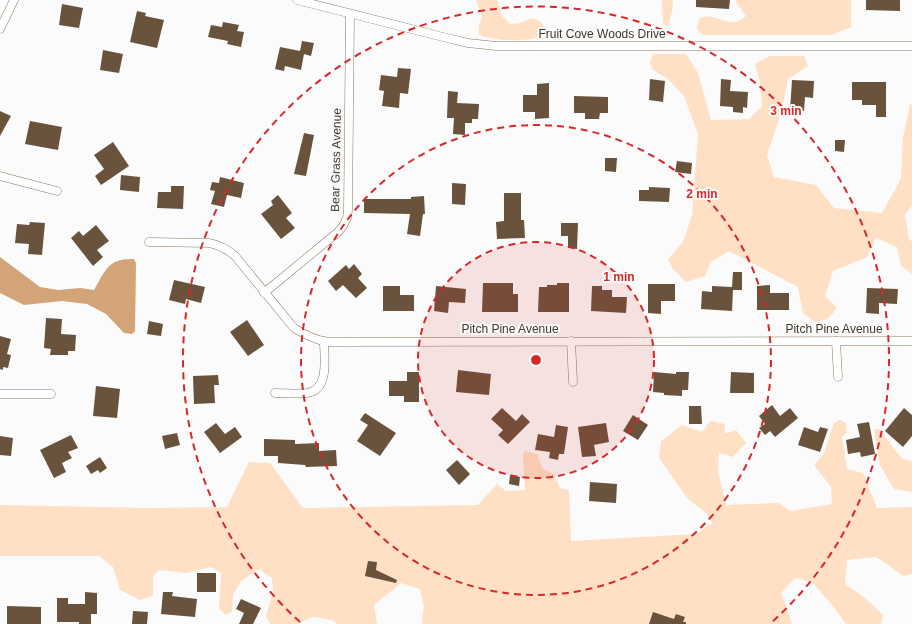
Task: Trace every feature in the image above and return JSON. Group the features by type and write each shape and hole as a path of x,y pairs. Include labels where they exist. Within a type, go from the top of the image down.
{"street":[{"path":"0,29 14,0"},
{"name":"Fruit Cove Woods Drive","path":"297,0 468,43 496,46 912,46"},
{"name":"Bear Grass Avenue","path":"264,293 338,232 347,218 350,14"},
{"path":"0,176 57,191"},
{"name":"Pitch Pine Avenue","path":"149,242 210,243 228,249 294,328 304,335 316,340 912,341"},
{"path":"275,393 308,393 318,388 323,379 324,341"},
{"path":"572,341 573,382"},
{"path":"836,341 838,377"},
{"path":"0,394 51,394"}],"shaded area":[{"path":"476,0 497,0 502,16 510,24 520,23 533,18 541,22 544,26 540,37 525,40 509,40 493,39 479,35 479,25 482,16"},
{"path":"662,0 673,0 672,12 668,27 663,23"},
{"path":"736,0 851,0 851,27 831,35 703,35 697,29 699,18 710,17 729,22 742,19 746,16 737,4"},
{"path":"653,54 686,54 698,73 711,120 749,119 762,106 760,82 755,64 770,56 804,56 808,66 788,79 781,113 767,155 774,177 816,185 834,208 882,213 901,179 903,138 910,104 912,105 912,205 905,215 909,240 912,241 912,274 901,266 897,247 876,238 867,257 833,271 825,296 837,308 828,319 815,322 803,313 798,287 729,251 711,262 705,276 686,282 673,269 668,259 683,242 692,215 698,134 684,96 668,79 653,70 650,63"},
{"path":"0,257 40,287 58,290 80,288 94,290 105,271 113,263 125,259 134,259 136,263 135,331 132,334 124,333 106,314 87,304 62,301 24,305 0,293"},
{"path":"840,420 846,423 847,432 842,437 847,469 863,473 877,508 912,507 912,574 903,576 875,557 847,560 845,584 864,597 883,615 881,624 846,624 833,606 812,582 795,578 781,593 792,624 423,624 422,619 424,606 420,589 401,583 374,605 377,624 337,624 333,620 313,617 297,624 270,624 266,616 273,592 272,578 259,569 241,581 233,595 232,612 226,615 219,609 221,573 211,567 186,573 159,570 153,576 153,596 140,600 120,590 113,567 99,556 0,556 0,505 146,508 227,507 249,462 270,463 303,508 478,505 497,484 506,491 525,490 523,455 525,451 537,454 543,469 554,474 560,488 569,490 571,541 696,534 712,523 707,514 688,499 659,458 661,441 682,425 702,432 710,421 725,424 724,434 736,430 746,443 733,457 719,453 718,471 726,505 778,503 791,511 832,504 831,487 814,465 824,453 834,423"},
{"path":"875,429 879,429 902,459 912,461 912,492 894,489 880,465"}],"building":[{"path":"696,0 730,0 729,9 696,7"},
{"path":"866,0 900,0 900,11 866,10"},
{"path":"62,4 83,8 79,28 59,25"},
{"path":"137,11 146,13 145,16 164,20 157,48 130,42"},
{"path":"223,22 239,25 237,31 244,32 241,47 227,44 228,41 208,37 211,25 222,27"},
{"path":"302,41 314,43 311,56 304,54 301,70 285,66 284,71 275,69 280,47 300,51"},
{"path":"103,50 123,54 119,73 100,70"},
{"path":"398,68 411,69 408,94 400,93 399,108 382,106 384,91 379,90 381,75 397,77"},
{"path":"650,79 665,81 663,102 649,100"},
{"path":"721,79 731,80 730,91 748,92 747,108 743,107 743,113 733,112 733,107 720,106"},
{"path":"792,80 814,81 813,98 805,97 804,111 790,110"},
{"path":"852,82 886,82 886,117 876,117 876,105 862,105 862,100 852,100"},
{"path":"549,83 549,118 535,119 535,112 523,112 523,95 537,95 537,84"},
{"path":"448,91 458,92 457,103 479,104 478,119 472,119 472,123 465,123 465,135 453,134 454,118 447,118"},
{"path":"574,96 608,97 608,113 600,113 599,119 585,119 585,113 574,113"},
{"path":"0,111 11,116 0,136"},
{"path":"30,121 62,127 58,150 25,144"},
{"path":"304,133 314,135 306,176 294,174"},
{"path":"835,140 845,140 844,152 835,151"},
{"path":"113,142 129,166 101,185 95,176 104,169 94,155"},
{"path":"605,158 617,158 616,172 605,171"},
{"path":"677,161 692,163 691,174 675,172"},
{"path":"121,175 140,177 139,192 120,190"},
{"path":"220,177 244,183 241,198 227,195 224,207 211,204 215,191 210,190 212,182 219,183"},
{"path":"452,183 466,184 465,205 452,204"},
{"path":"171,186 184,186 183,209 157,208 158,192 171,192"},
{"path":"649,187 670,188 669,202 639,201 639,190 649,190"},
{"path":"504,193 521,193 521,220 524,220 525,238 497,239 496,222 504,221"},
{"path":"278,195 292,213 286,218 295,228 281,239 261,214 273,205 271,201"},
{"path":"424,196 425,214 423,214 420,236 407,234 410,214 364,213 364,199 411,199 411,197"},
{"path":"30,222 45,223 42,255 28,254 29,244 15,243 17,224 29,225"},
{"path":"561,223 578,223 577,249 568,248 568,236 561,236"},
{"path":"96,225 109,241 97,250 103,257 93,266 71,238 79,231 83,236"},
{"path":"354,264 362,274 358,278 367,288 356,298 343,285 336,291 328,281 346,265 349,269"},
{"path":"733,272 742,272 742,290 733,290 732,311 701,309 702,291 712,292 712,286 732,287"},
{"path":"174,280 205,287 201,303 186,299 185,304 169,300"},
{"path":"483,283 513,283 513,294 518,294 518,312 482,312"},
{"path":"557,283 569,283 569,312 538,312 539,287 557,285"},
{"path":"648,284 675,284 675,301 661,301 661,314 648,313"},
{"path":"770,285 770,293 789,293 789,310 757,310 757,286"},
{"path":"383,286 400,286 400,295 414,295 414,311 383,311"},
{"path":"436,286 466,289 465,303 449,302 448,313 434,311"},
{"path":"592,286 602,286 602,290 612,290 612,297 627,297 626,313 591,311"},
{"path":"867,288 898,289 897,304 879,303 879,314 866,313"},
{"path":"46,318 62,319 61,334 76,335 75,351 68,351 68,355 50,355 51,349 44,348"},
{"path":"247,320 264,345 248,356 230,332"},
{"path":"149,321 163,324 161,336 147,334"},
{"path":"0,336 11,339 7,354 11,355 8,368 3,367 3,370 0,369"},
{"path":"458,370 491,374 489,395 456,392"},
{"path":"407,372 419,372 419,402 404,402 404,396 389,396 389,381 407,381"},
{"path":"654,372 676,374 676,372 689,372 688,390 682,390 682,396 664,395 664,393 653,392"},
{"path":"731,372 754,373 754,393 730,393"},
{"path":"218,375 219,385 214,385 215,403 194,404 193,376"},
{"path":"96,386 120,389 117,418 93,416"},
{"path":"772,405 780,416 790,408 798,418 775,437 770,431 765,435 759,428 765,424 759,416"},
{"path":"689,406 701,406 702,424 689,424"},
{"path":"502,408 516,421 522,414 530,422 508,444 498,435 503,430 491,419"},
{"path":"904,408 912,415 912,436 903,447 885,431"},
{"path":"365,413 396,433 380,456 357,441 368,425 360,420"},
{"path":"633,415 648,425 638,440 623,431"},
{"path":"869,422 875,454 861,457 860,452 848,454 846,440 860,437 857,424"},
{"path":"216,423 225,434 235,427 242,437 220,453 204,432"},
{"path":"606,423 609,442 594,445 596,456 582,457 578,427"},
{"path":"556,425 568,427 564,454 559,454 558,460 549,458 550,452 535,450 538,434 554,437"},
{"path":"804,427 818,432 820,427 828,429 820,452 798,445"},
{"path":"177,433 180,445 165,449 162,436"},
{"path":"71,435 78,448 68,452 72,458 62,463 66,472 54,478 40,450"},
{"path":"0,436 13,438 11,456 0,455"},
{"path":"264,439 295,440 295,444 319,443 319,451 336,450 337,466 306,467 305,465 278,463 278,456 264,456"},
{"path":"100,457 107,468 100,473 98,470 91,474 86,466"},
{"path":"457,460 470,474 459,485 446,470"},
{"path":"510,475 520,477 519,486 509,484"},
{"path":"590,482 617,484 616,503 589,501"},
{"path":"368,561 377,562 376,570 397,580 396,583 365,576"},
{"path":"197,573 216,573 216,592 197,592"},
{"path":"85,592 97,593 97,614 91,614 91,624 79,624 79,622 57,622 57,598 68,598 68,604 85,604"},
{"path":"163,592 173,592 172,596 197,599 195,617 161,614"},
{"path":"241,599 261,608 253,624 239,624 244,613 236,609"},
{"path":"7,606 41,607 41,624 7,624"},
{"path":"133,611 148,612 147,624 132,624"},
{"path":"653,612 674,619 676,614 685,617 683,622 686,622 686,624 649,624"}]}
